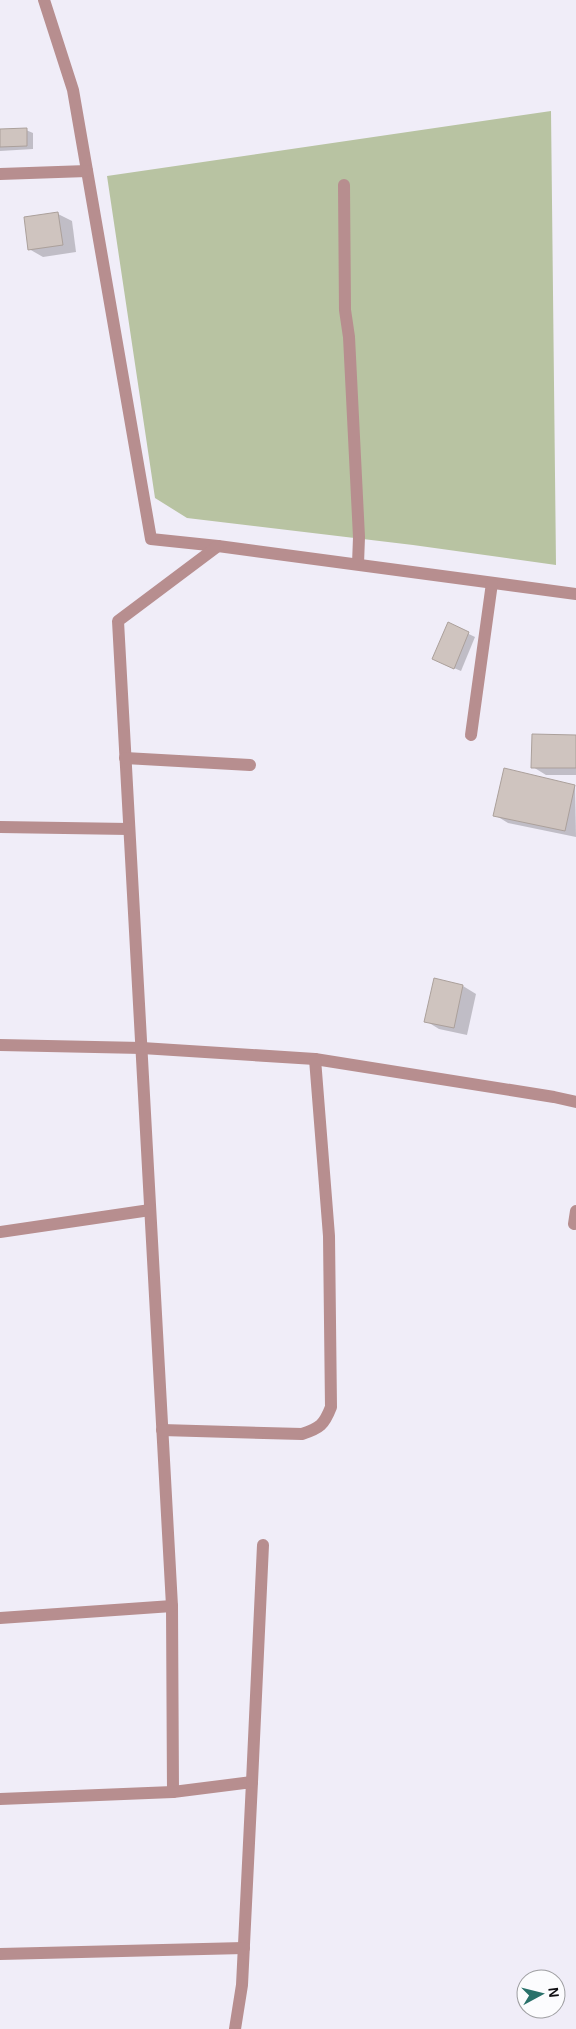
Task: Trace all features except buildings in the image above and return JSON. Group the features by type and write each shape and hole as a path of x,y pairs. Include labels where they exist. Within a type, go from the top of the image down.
{"street":[{"path":"44,0 73,90 151,539 358,564 576,594"},
{"path":"0,174 87,171"},
{"path":"344,185 345,310 349,347 359,527 358,564"},
{"path":"173,1792 172,1606 118,621 218,546"},
{"path":"471,735 492,582"},
{"path":"125,758 250,765"},
{"path":"0,827 129,829"},
{"path":"0,1045 142,1048 315,1059 576,1102"},
{"path":"162,1430 302,1434 314,1430 325,1422 331,1407 329,1236 315,1059"},
{"path":"0,1232 150,1210"},
{"path":"236,2029 242,1985 244,1948 262,1546"},
{"path":"0,1618 172,1606"},
{"path":"0,1799 173,1792 252,1782"},
{"path":"0,1954 244,1948"}],"green space":[{"path":"551,111 556,565 413,545 187,518 155,498 107,176"}]}
